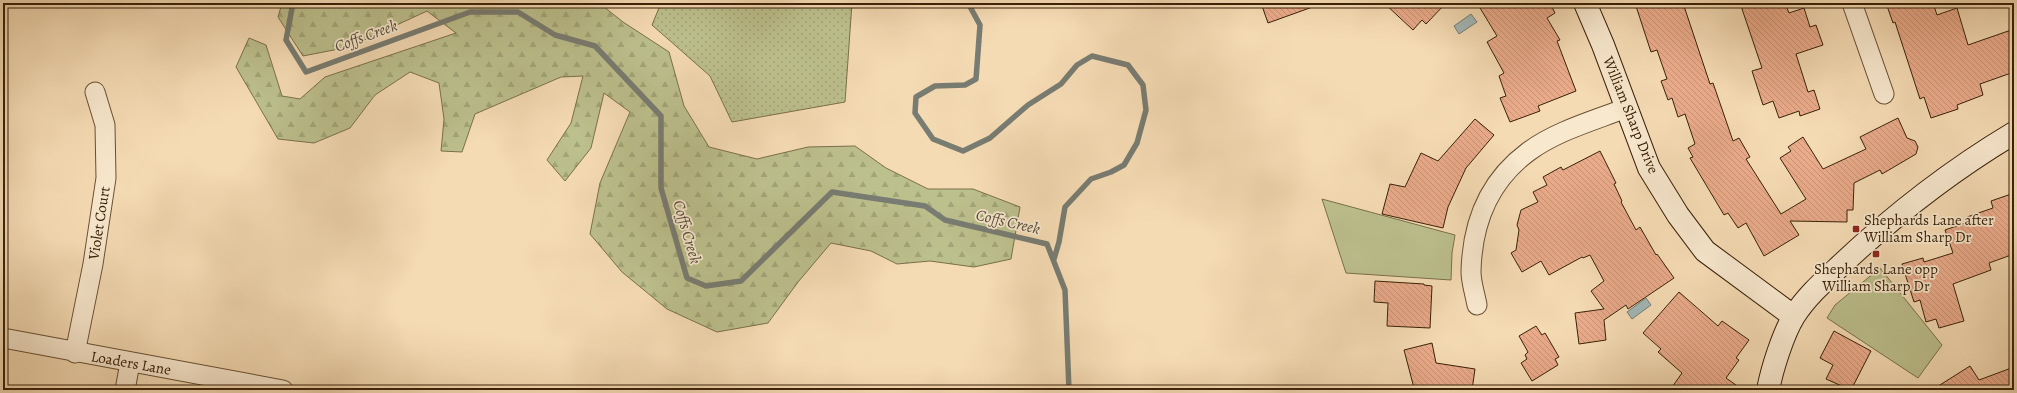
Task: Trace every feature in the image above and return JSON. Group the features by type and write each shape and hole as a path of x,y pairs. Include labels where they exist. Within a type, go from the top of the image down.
{"street":[{"name":"William Sharp Drive","path":"1585,3 1604,45 1649,168 1678,215 1705,251 1794,316"},
{"path":"1852,3 1884,94"},
{"name":"Violet Court","path":"75,353 93,264 106,178 105,125 96,92"},
{"path":"1477,305 1471,273 1475,235 1485,201 1503,176 1528,152 1560,134 1626,108"},
{"path":"1768,390 1780,350 1794,316 1817,287 1873,234 1969,160 2014,133"},
{"name":"Loaders Lane","path":"3,338 75,353 283,390"},
{"path":"125,390 130,363"}],"green space":[{"path":"282,3 599,3 623,22 669,52 684,106 709,147 757,159 808,147 855,146 886,168 928,189 973,189 1020,207 1011,259 974,267 930,261 897,264 871,251 831,243 798,282 768,323 717,332 667,309 622,272 590,234 600,183 630,112 604,93 591,148 565,181 547,160 571,123 583,76 561,77 475,114 462,152 441,151 444,119 439,83 410,72 375,95 350,128 314,143 278,139 236,67 249,38 266,45 282,96 300,99 325,77 456,33 427,11 349,47 303,56 278,17"},
{"path":"661,3 852,3 845,102 732,122 710,76 652,25"},
{"path":"1322,199 1455,235 1452,253 1451,280 1346,273"},
{"path":"1880,268 1942,345 1918,378 1827,318 1835,305"}],"shaded area":[{"path":"1471,14 1477,22 1459,34 1454,26"},
{"path":"1646,298 1651,305 1632,319 1627,312"}],"building":[{"path":"1261,3 1317,3 1318,5 1268,23"},
{"path":"1384,3 1446,3 1426,24 1422,20 1413,30"},
{"path":"1477,3 1550,3 1555,13 1547,18 1560,40 1557,41 1576,91 1538,106 1540,111 1510,122 1500,98 1506,96 1499,76 1504,73 1487,42 1497,36"},
{"path":"1635,3 1683,3 1710,84 1713,83 1733,141 1739,138 1750,157 1746,159 1781,214 1806,199 1780,158 1791,151 1788,147 1803,137 1823,169 1866,149 1860,137 1898,118 1907,138 1915,141 1918,147 1916,154 1882,174 1880,170 1854,183 1853,210 1847,210 1847,222 1790,221 1799,235 1764,256 1746,223 1738,228 1728,213 1724,215 1690,158 1693,157 1688,148 1695,144 1685,114 1678,117 1672,98 1668,100 1661,81 1667,79 1657,50 1651,52"},
{"path":"1740,3 1785,3 1789,13 1804,8 1810,27 1816,25 1823,45 1796,54 1808,92 1814,90 1820,109 1800,116 1799,111 1779,118 1773,101 1763,105 1752,71 1762,68"},
{"path":"1886,3 1933,3 1937,15 1957,8 1968,45 2014,29 2014,72 1980,84 1983,95 1957,105 1958,109 1931,118 1924,97 1920,99 1895,22 1893,23"},
{"path":"1475,119 1494,135 1466,168 1448,207 1443,228 1382,214 1390,184 1405,187 1421,153 1438,161"},
{"path":"1600,151 1616,183 1614,184 1622,201 1621,202 1636,230 1640,227 1656,255 1657,254 1674,278 1628,309 1626,305 1604,320 1606,340 1579,344 1575,313 1604,309 1591,291 1604,281 1590,255 1583,258 1582,257 1549,275 1541,261 1522,272 1511,253 1516,250 1519,230 1517,225 1521,210 1538,202 1533,192 1547,185 1543,177 1561,167 1563,170"},
{"path":"2014,193 2014,254 1989,263 1991,270 1953,284 1964,321 1939,328 1936,319 1926,322 1920,300 1914,302 1902,264 1923,258 1924,262 1953,253 1945,230 1968,222 1967,217 1993,208 1991,201"},
{"path":"1375,281 1424,284 1432,286 1430,328 1387,326 1388,303 1374,302"},
{"path":"1679,292 1718,326 1722,321 1749,340 1736,358 1739,360 1726,378 1743,390 1670,390 1682,373 1658,352 1661,349 1643,333"},
{"path":"1536,326 1542,335 1545,333 1559,357 1555,359 1558,365 1532,381 1521,363 1527,359 1525,355 1528,352 1519,336"},
{"path":"1834,331 1871,351 1851,390 1826,379 1833,365 1820,358"},
{"path":"1432,343 1436,363 1475,369 1472,390 1425,390 1414,388 1404,350"},
{"path":"1970,366 1979,380 2014,367 2014,390 1932,390"}],"waterway":[{"name":"Coffs Creek","path":"293,3 286,40 306,72 470,12 518,12 555,35 595,46 661,116 661,188 687,278 706,286 741,281 832,192 925,206 945,220 1047,244 1065,290 1069,390"},
{"path":"968,3 980,25 976,79 965,85 935,86 916,97 915,113 933,139 963,151 990,138 1028,105 1061,84 1077,65 1092,56 1128,65 1143,85 1146,110 1137,143 1124,165 1111,172 1091,179 1065,207 1059,242 1054,259"}],"place":[{"name":"Shephards Lane after William Sharp Dr","path":"1856,229"},
{"name":"Shephards Lane opp William Sharp Dr","path":"1876,254"}]}
